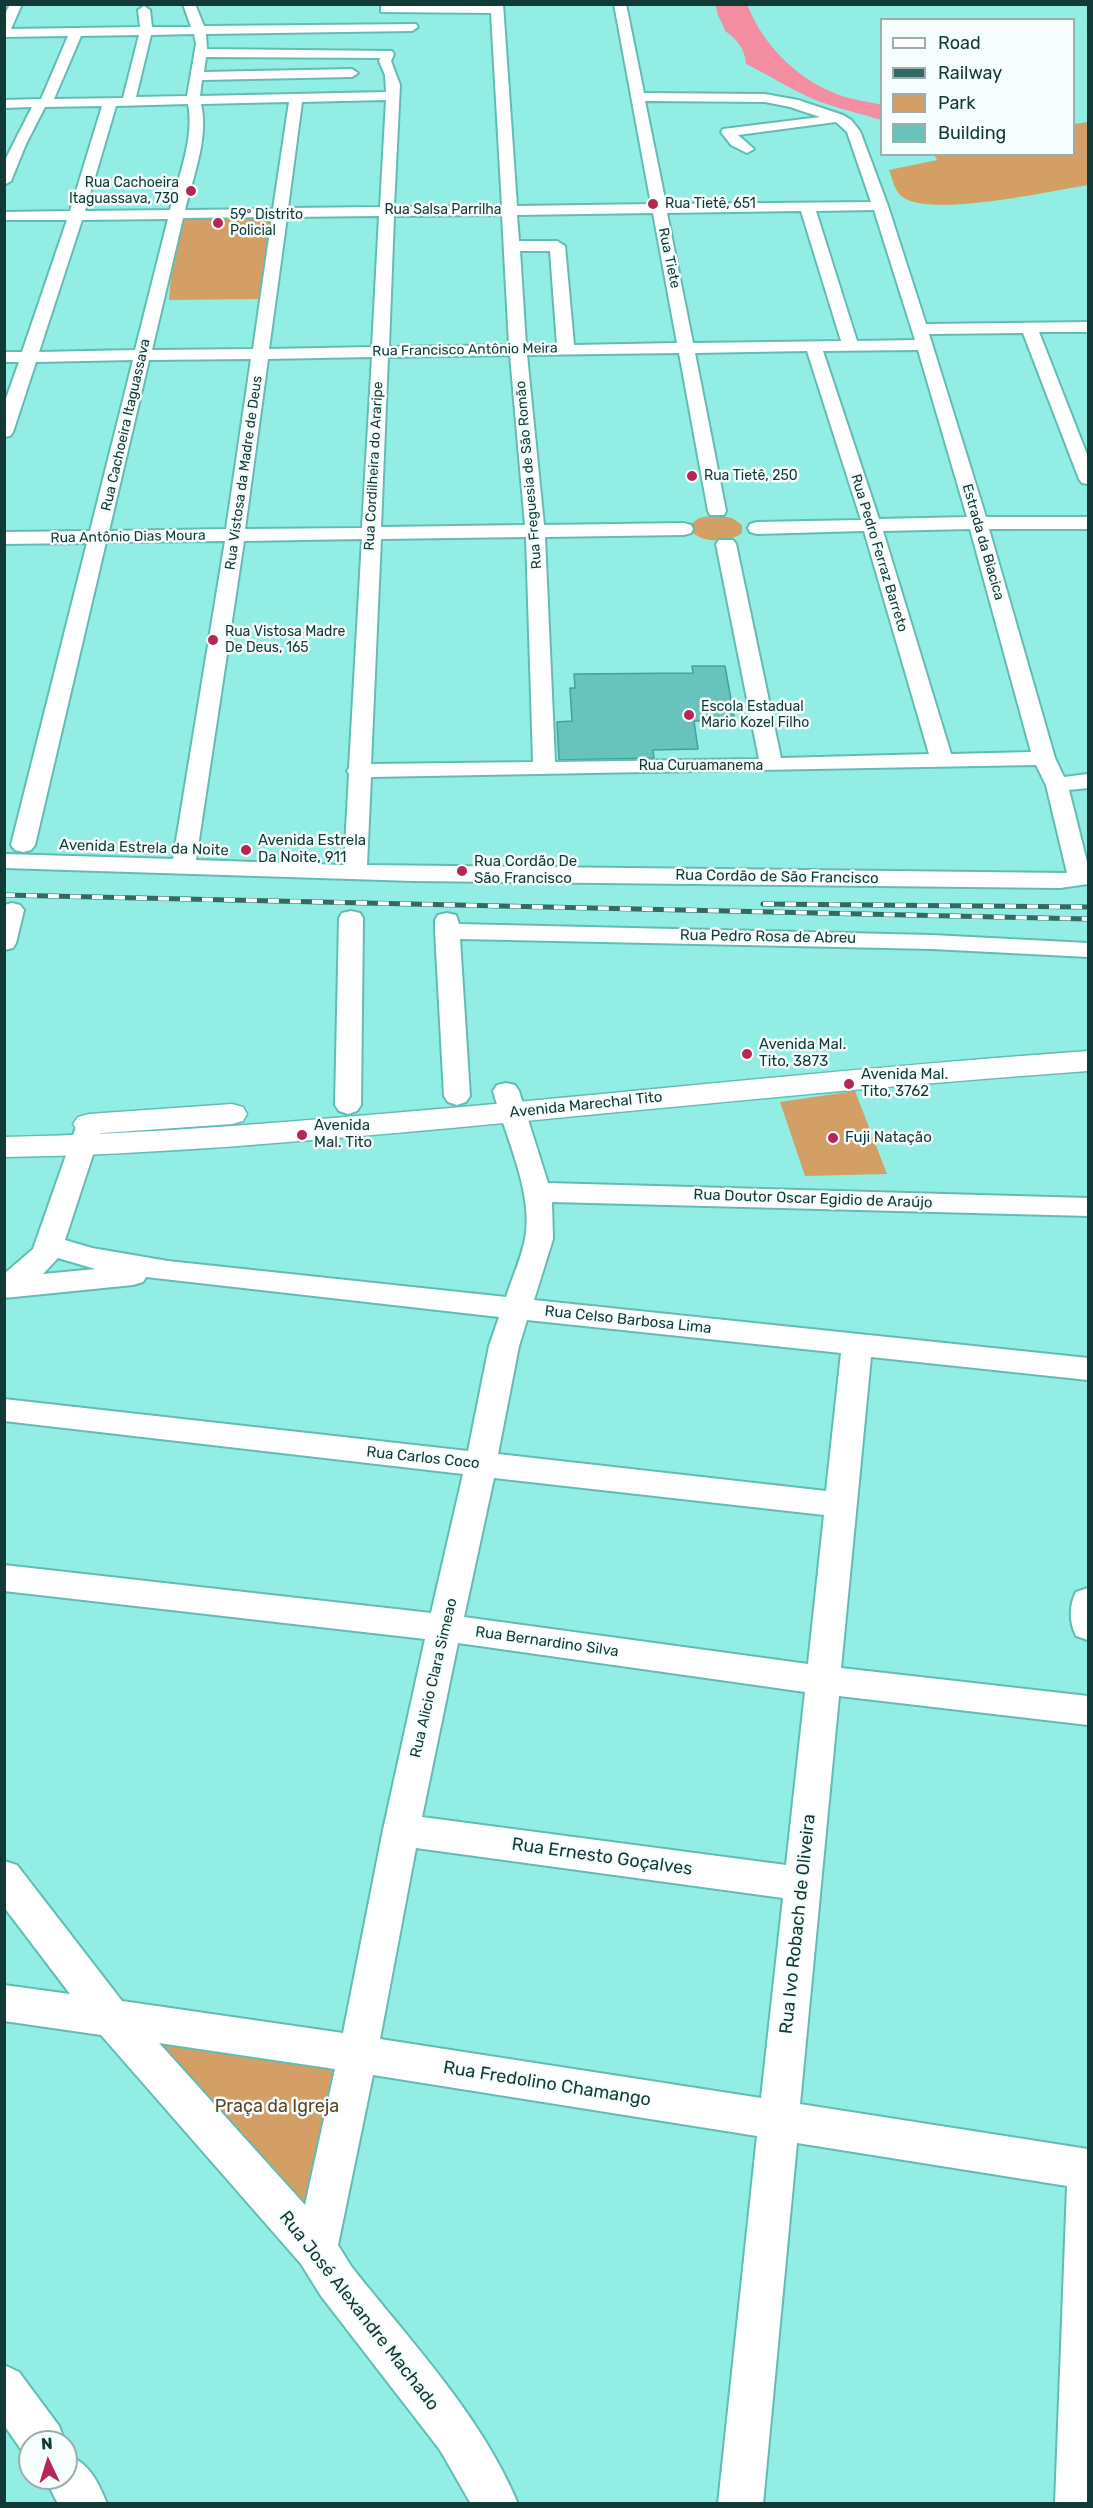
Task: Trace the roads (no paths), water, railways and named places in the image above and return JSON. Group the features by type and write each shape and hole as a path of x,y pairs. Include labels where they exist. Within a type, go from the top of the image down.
{"main road":[{"name":"Avenida Marechal Tito","path":"4,1126 87,1135 238,1137 508,1102 1089,1039"},
{"name":"Avenida Marechal Tito","path":"4,1147 87,1135 348,1105 456,1096 508,1102 1089,1061"}],"street":[{"name":"Rua Cachoeira Itaguassava","path":"14,845 99,537 195,131 197,115 194,100 202,39 189,4"},
{"name":"Rua Tiete","path":"620,4 717,511"},
{"path":"29,5 16,5 4,32 198,30 227,23 307,20 422,7 497,7"},
{"name":"Rua Freguesia de São Romão","path":"497,7 518,350 535,531 544,767"},
{"path":"128,102 147,31 144,10"},
{"path":"372,14 412,27"},
{"path":"307,20 310,30 307,54"},
{"path":"4,181 19,144 43,104 76,32"},
{"path":"201,53 307,54 381,68"},
{"path":"197,76 381,68"},
{"name":"Rua Cordilheira do Araripe","path":"356,866 358,771 392,96 392,79 381,68"},
{"path":"4,104 392,96"},
{"path":"637,97 765,98 793,103 838,118"},
{"name":"Rua Vistosa da Madre de Deus","path":"185,856 235,535 296,98"},
{"path":"4,432 76,215 110,102"},
{"path":"747,149 736,142 728,132 838,118"},
{"name":"Estrada da Biacica","path":"838,118 853,131 881,206 978,523 1044,758 1057,785 1084,878"},
{"name":"Rua Salsa Parrilha","path":"4,216 881,206"},
{"path":"807,207 850,345"},
{"path":"512,246 557,246 566,349"},
{"name":"Rua Francisco Antônio Meira","path":"4,357 850,345 1029,328 1089,327"},
{"path":"1029,328 1089,479"},
{"name":"Rua Pedro Ferraz Barreto","path":"813,346 872,525 942,761"},
{"path":"717,511 749,518 757,528 752,537 746,541 726,544 703,542 687,534 684,529 689,518 696,514 717,511"},
{"path":"757,528 1089,523"},
{"name":"Rua Antônio Dias Moura","path":"4,538 684,529"},
{"path":"726,544 771,765"},
{"name":"Rua Curuamanema","path":"358,771 771,765 1044,758"},
{"path":"1057,785 1089,781"},
{"name":"Avenida Estrela da Noite","path":"14,845 356,866"},
{"name":"Avenida Estrela da Noite","path":"4,861 185,856"},
{"name":"Rua Cordão de São Francisco","path":"356,866 465,873 1060,881 1084,878"},
{"path":"4,943 12,910"},
{"path":"348,1105 351,918"},
{"name":"Rua Pedro Rosa de Abreu","path":"456,1096 447,925 932,942 1089,950"},
{"name":"Rua Alicio Clara Simeao","path":"316,2249 358,2053 401,1830 481,1464 504,1346 539,1239 541,1223 537,1192 508,1102"},
{"path":"4,1288 28,1272 46,1254 87,1135"},
{"name":"Rua Doutor Oscar Egidio de Araújo","path":"537,1192 1089,1206"},
{"name":"Rua Celso Barbosa Lima","path":"50,1246 92,1257 168,1271 1089,1370"},
{"name":"Rua Celso Barbosa Lima","path":"4,1288 168,1271"},
{"name":"Rua Ivo Robach de Oliveira","path":"740,2504 857,1345"},
{"name":"Rua Carlos Coco","path":"4,1410 841,1505"},
{"name":"Rua Bernardino Silva","path":"4,1578 445,1628 823,1680 1089,1711"},
{"path":"1089,1601 1089,1626"},
{"name":"Rua Ernesto Goçalves","path":"401,1830 802,1884"},
{"name":"Rua José Alexandre Machado","path":"4,1877 111,2017 316,2249 336,2281 456,2434 496,2504"},
{"name":"Rua Fredolino Chamango","path":"4,2003 358,2053 1089,2169"},
{"path":"1077,2504 1089,2180"},
{"path":"4,2387 34,2430"},
{"path":"76,2490 85,2504"}],"waterway":[{"path":"739,4 746,23 783,70 825,96 880,110"}],"railway":[{"path":"4,895 1088,919"},
{"path":"763,904 1088,907"}],"place":[{"name":"Rua Cachoeira Itaguassava, 730","path":"191,191"},
{"name":"Rua Tietê, 651","path":"653,204"},
{"name":"59º Distrito Policial","path":"218,223"},
{"name":"Rua Tietê, 250","path":"692,476"},
{"name":"Rua Vistosa Madre De Deus, 165","path":"213,640"},
{"name":"Escola Estadual Mario Kozel Filho","path":"689,715"},
{"name":"Avenida Estrela Da Noite, 911","path":"246,850"},
{"name":"Rua Cordão De São Francisco","path":"462,871"},
{"name":"Avenida Mal. Tito, 3873","path":"747,1054"},
{"name":"Avenida Mal. Tito, 3762","path":"849,1084"},
{"name":"Avenida Mal. Tito","path":"302,1135"},
{"name":"Fuji Natação","path":"833,1138"}],"park label":[{"name":"Praça da Igreja","path":"277,2107"}]}
